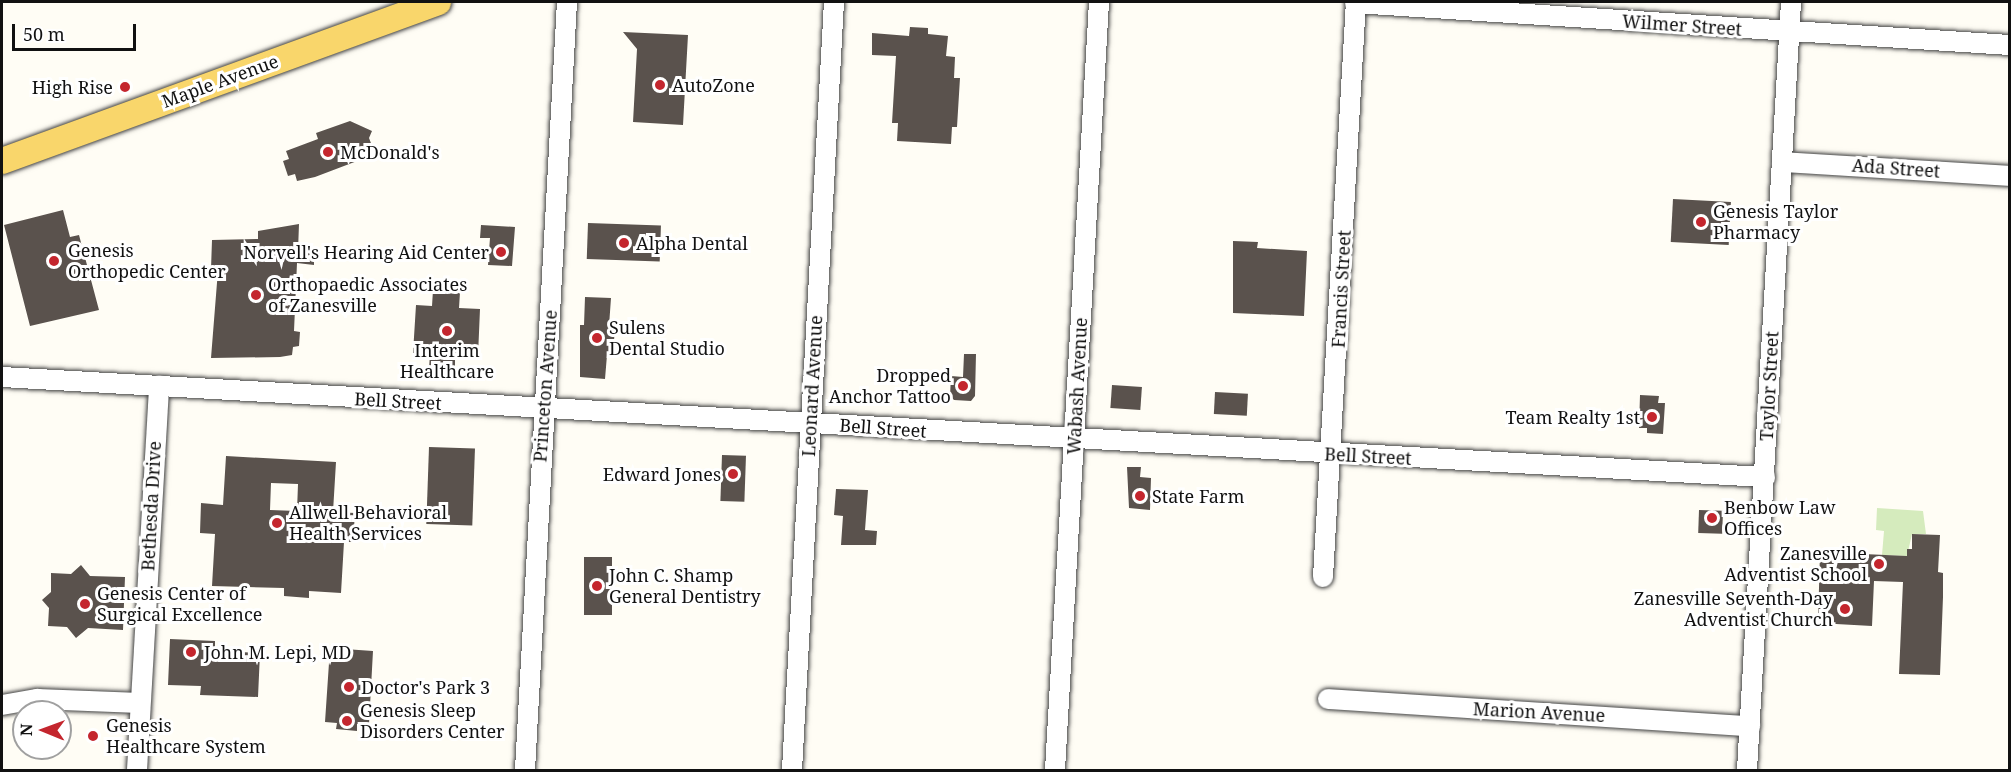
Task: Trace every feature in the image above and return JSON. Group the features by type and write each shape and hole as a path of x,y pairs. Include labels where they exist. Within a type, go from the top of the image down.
{"main road":[{"name":"Maple Avenue","path":"2,161 408,7 438,2"}],"street":[{"name":"Princeton Avenue","path":"525,771 543,408 567,2"},
{"name":"Leonard Avenue","path":"792,771 834,2"},
{"name":"Wabash Avenue","path":"1055,771 1099,2"},
{"name":"Wilmer Street","path":"1355,2 2010,45"},
{"name":"Francis Street","path":"1323,577 1355,2"},
{"name":"Taylor Street","path":"1747,771 1791,2"},
{"name":"Ada Street","path":"1782,162 2010,176"},
{"name":"Bell Street","path":"2,377 1765,477"},
{"name":"Bethesda Drive","path":"137,771 159,386"},
{"path":"2,705 37,699 140,703"},
{"name":"Marion Avenue","path":"1328,699 1750,726"}],"green space":[{"path":"1877,508 1923,511 1926,534 1912,534 1907,556 1882,555 1884,531 1876,530"}],"building":[{"path":"910,27 928,28 928,34 948,36 946,56 955,57 954,78 960,78 957,127 952,127 951,144 897,141 898,123 892,123 896,56 872,55 872,33 909,36"},
{"name":"AutoZone","path":"623,32 688,35 683,125 633,122 637,49"},
{"name":"McDonald's","path":"350,121 372,131 369,138 374,151 364,155 365,158 315,177 297,181 295,174 288,176 283,161 289,159 286,151 318,139 316,133"},
{"name":"Genesis Taylor Pharmacy","path":"1673,199 1731,202 1729,245 1671,242"},
{"name":"Genesis Orthopedic Center","path":"63,210 70,237 79,235 99,310 30,326 4,225"},
{"name":"Alpha Dental","path":"588,223 661,226 660,262 587,259"},
{"name":"Orthopaedic Associates of Zanesville","path":"299,224 298,251 314,252 314,265 297,263 294,331 300,332 299,346 293,347 292,355 280,357 211,358 218,270 211,269 212,240 258,239 258,231"},
{"name":"Norvell's Hearing Aid Center","path":"481,225 515,227 512,266 488,265 490,238 480,238"},
{"path":"1233,241 1258,242 1257,248 1307,251 1304,316 1233,313"},
{"name":"Interim Healthcare","path":"433,290 460,292 459,308 480,309 478,356 455,355 455,371 429,369 430,354 413,353 416,305 432,306"},
{"name":"Sulens Dental Studio","path":"585,297 611,298 609,326 615,326 613,356 607,355 605,379 580,377 580,325 584,325"},
{"name":"Dropped Anchor Tattoo","path":"964,354 976,354 975,396 971,401 954,400 950,396 951,376 963,377"},
{"path":"1112,385 1142,387 1140,410 1110,408"},
{"path":"1215,392 1248,394 1247,416 1214,414"},
{"name":"Team Realty 1st","path":"1640,395 1659,396 1658,403 1665,403 1663,434 1647,433 1647,428 1639,428"},
{"path":"429,447 475,449 472,526 426,524"},
{"name":"Edward Jones","path":"722,455 746,456 744,502 720,501"},
{"name":"Allwell Behavioral Health Services","path":"226,456 336,462 333,512 355,513 353,542 344,542 341,593 309,591 309,598 284,596 284,588 212,586 215,534 200,533 201,503 223,505","holes":["271,483 298,484 297,511 270,510"]},
{"name":"State Farm","path":"1127,467 1141,467 1140,477 1151,478 1150,510 1129,508"},
{"path":"836,489 868,490 865,530 877,531 876,545 841,545 843,516 834,515"},
{"name":"Benbow Law Offices","path":"1699,510 1723,511 1722,534 1698,533"},
{"path":"1912,534 1940,535 1938,572 1943,573 1943,597 1940,675 1899,674 1903,582 1874,581 1872,626 1818,623 1820,552 1907,556 1907,549 1912,549"},
{"name":"John C. Shamp General Dentistry","path":"584,557 612,557 612,615 584,615"},
{"name":"Genesis Center of Surgical Excellence","path":"81,565 90,576 125,577 123,630 88,628 76,638 67,627 48,626 49,608 42,600 51,592 51,573 71,574"},
{"path":"170,639 215,641 215,651 260,653 258,697 200,695 201,686 168,685"},
{"name":"Doctor's Park 3","path":"330,648 373,651 369,724 357,724 357,731 336,729 337,723 325,722"}],"place":[{"name":"AutoZone","path":"660,85"},
{"name":"High Rise","path":"125,87"},
{"name":"McDonald's","path":"328,152"},
{"name":"Genesis Taylor Pharmacy","path":"1701,222"},
{"name":"Alpha Dental","path":"624,243"},
{"name":"Norvell's Hearing Aid Center","path":"501,252"},
{"name":"Genesis Orthopedic Center","path":"54,261"},
{"name":"Orthopaedic Associates of Zanesville","path":"256,295"},
{"name":"Interim Healthcare","path":"447,331"},
{"name":"Sulens Dental Studio","path":"597,338"},
{"name":"Dropped Anchor Tattoo","path":"963,386"},
{"name":"Team Realty 1st","path":"1652,417"},
{"name":"Edward Jones","path":"733,474"},
{"name":"State Farm","path":"1140,496"},
{"name":"Benbow Law Offices","path":"1712,518"},
{"name":"Allwell Behavioral Health Services","path":"277,523"},
{"name":"Zanesville Adventist School","path":"1879,564"},
{"name":"John C. Shamp General Dentistry","path":"597,586"},
{"name":"Genesis Center of Surgical Excellence","path":"85,604"},
{"name":"Zanesville Seventh-Day Adventist Church","path":"1845,609"},
{"name":"John M. Lepi, MD","path":"191,652"},
{"name":"Doctor's Park 3","path":"349,687"},
{"name":"Genesis Sleep Disorders Center","path":"347,721"},
{"name":"Genesis Healthcare System","path":"93,736"}]}
